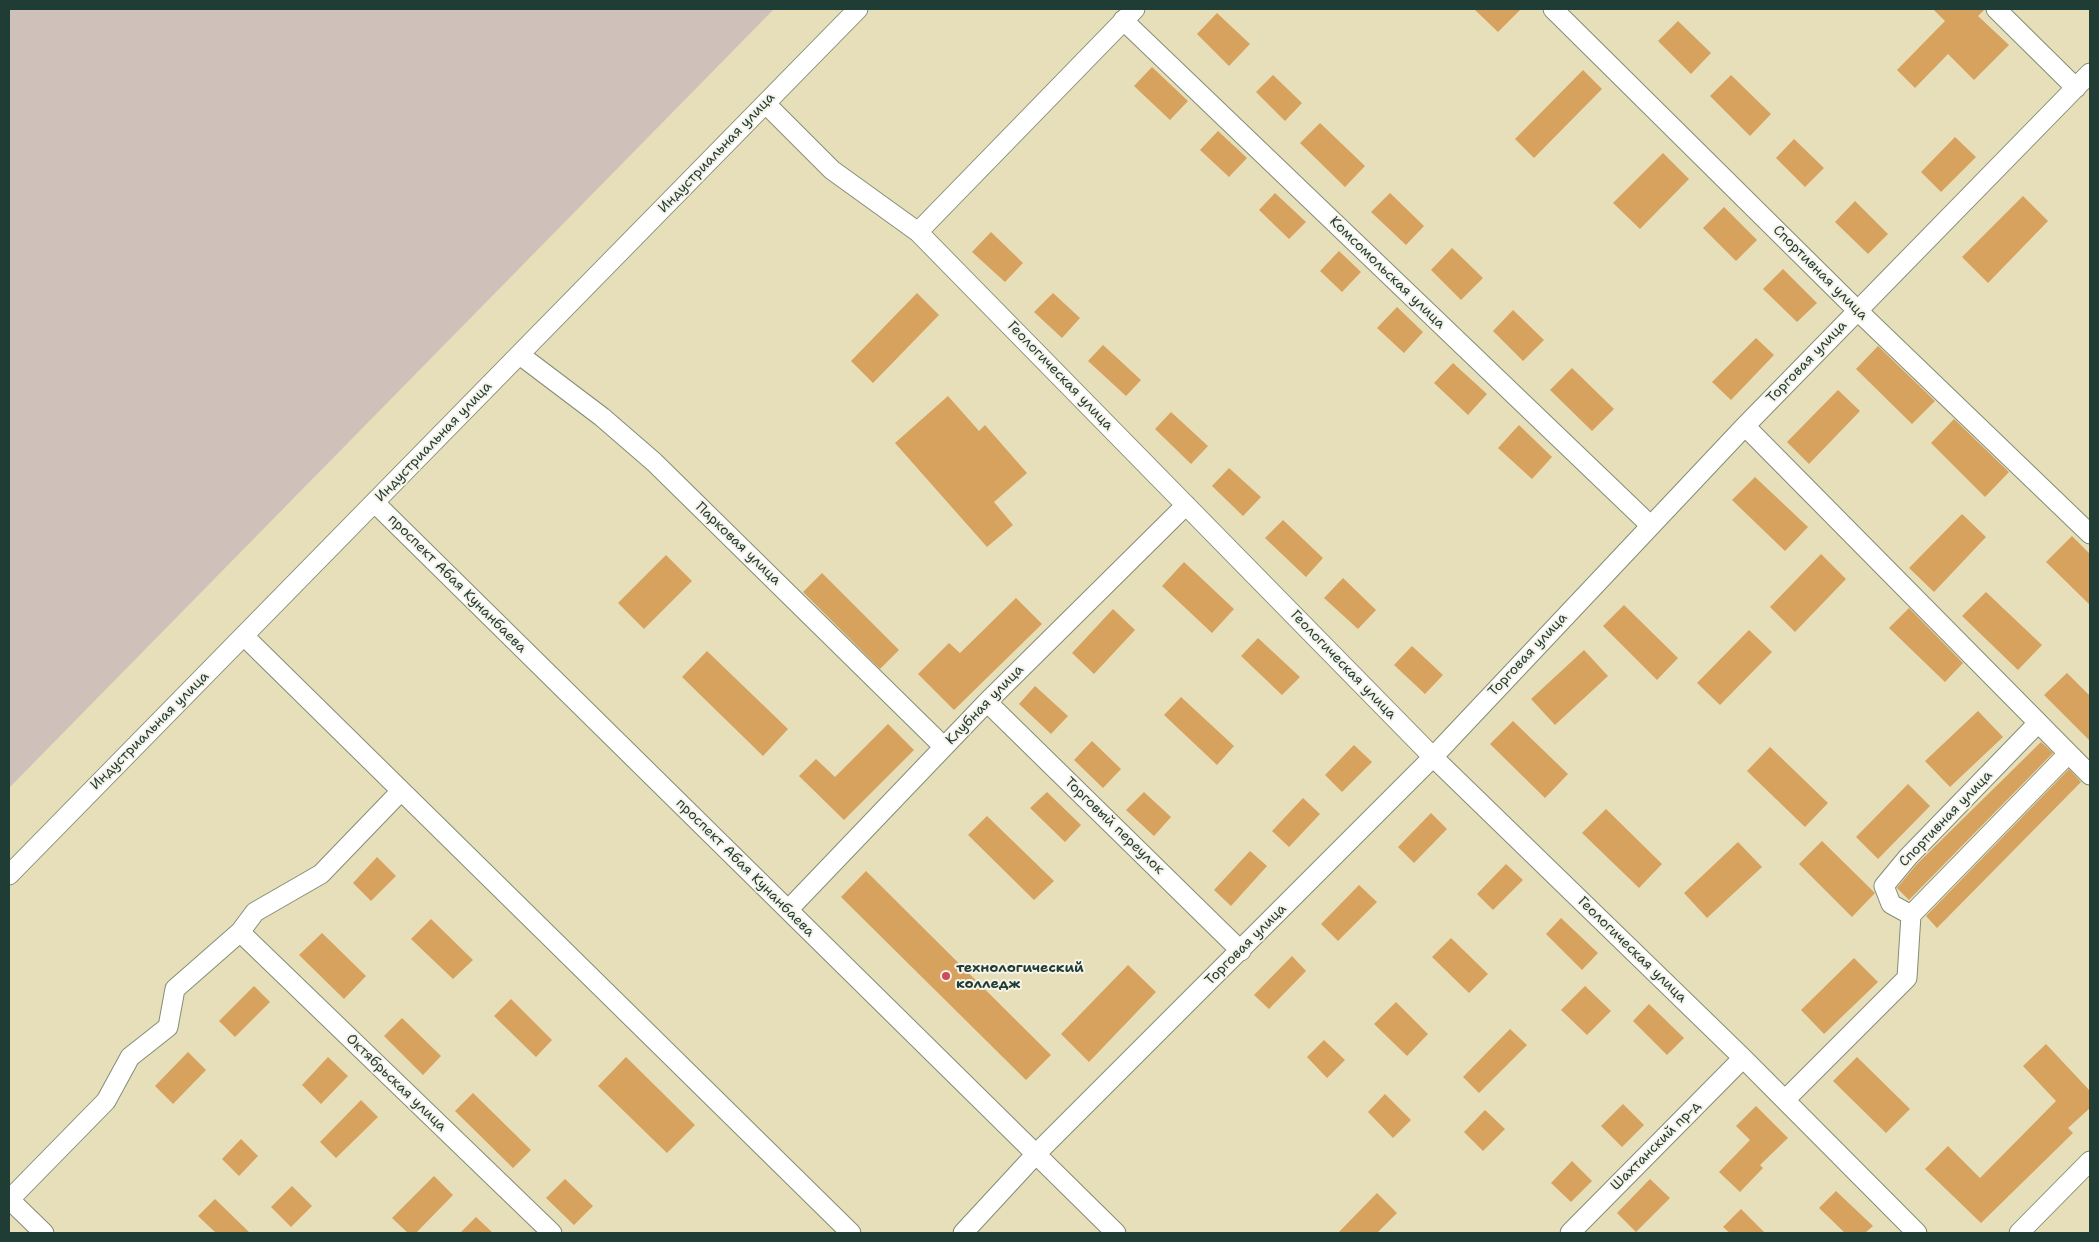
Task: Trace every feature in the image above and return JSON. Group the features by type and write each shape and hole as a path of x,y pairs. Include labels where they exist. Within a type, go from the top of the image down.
{"street":[{"name":"Индустриальная улица","path":"9,875 858,9"},
{"name":"Спортивная улица","path":"1554,9 1857,310 2090,534"},
{"path":"1996,9 2076,88"},
{"path":"918,232 1129,15"},
{"name":"Комсомольская улица","path":"1129,15 1650,525"},
{"name":"Торговая улица","path":"963,1233 1036,1154 1433,757 1745,426 2090,73"},
{"name":"Геологическая улица","path":"766,104 832,170 918,232 1433,757 1743,1058 1917,1233"},
{"name":"Парковая улица","path":"520,354 602,417 654,462 944,747"},
{"path":"1745,426 2090,775"},
{"name":"проспект Абая Кунанбаева","path":"375,503 1116,1233"},
{"name":"Клубная улица","path":"788,910 987,702 1186,505"},
{"path":"244,636 851,1233"},
{"name":"Торговый переулок","path":"987,702 1241,951"},
{"name":"Спортивная улица","path":"1911,915 1892,904 1884,886 1908,857 2038,723"},
{"path":"1785,1100 1907,978 1911,915 2068,754"},
{"path":"44,1233 9,1199 106,1101 130,1057 168,1027 175,989 240,932 255,912 321,874 401,791"},
{"name":"Октябрьская улица","path":"240,932 552,1233"},
{"name":"Шахтанский пр-д","path":"1570,1233 1743,1058"},
{"path":"2019,1233 2090,1161"}],"shaded area":[{"path":"9,9 774,9 9,788"}],"building":[{"path":"1474,9 1521,9 1498,32"},
{"path":"1933,9 1985,9 1978,16 2009,45 1974,80 1948,54 1915,88 1897,70 1945,21"},
{"path":"1217,13 1250,44 1229,66 1197,34"},
{"path":"1678,21 1711,53 1691,74 1658,41"},
{"path":"1152,67 1188,101 1170,120 1134,86"},
{"path":"1583,70 1602,89 1534,158 1515,139"},
{"path":"1273,75 1302,103 1285,121 1256,92"},
{"path":"1731,75 1771,114 1750,136 1710,96"},
{"path":"1320,123 1365,166 1345,187 1300,143"},
{"path":"1218,131 1247,158 1229,177 1200,150"},
{"path":"1955,137 1976,157 1941,192 1921,172"},
{"path":"1794,139 1824,168 1805,187 1776,158"},
{"path":"1663,153 1689,179 1640,229 1613,203"},
{"path":"1275,193 1306,222 1289,239 1259,210"},
{"path":"1390,193 1424,226 1406,245 1371,212"},
{"path":"2023,196 2048,221 1988,283 1962,257"},
{"path":"1855,201 1888,234 1868,254 1835,222"},
{"path":"1724,207 1757,240 1736,261 1703,228"},
{"path":"991,232 1023,263 1005,282 972,252"},
{"path":"1452,248 1483,278 1461,300 1431,270"},
{"path":"1339,251 1361,272 1342,292 1320,271"},
{"path":"1783,269 1817,303 1797,322 1763,289"},
{"path":"917,293 939,315 873,383 851,361"},
{"path":"1053,293 1080,318 1062,338 1034,312"},
{"path":"1397,307 1423,332 1404,353 1377,328"},
{"path":"1513,310 1544,340 1523,361 1493,331"},
{"path":"1756,338 1774,355 1731,400 1712,382"},
{"path":"1103,345 1141,380 1126,396 1088,361"},
{"path":"1878,346 1935,401 1912,424 1856,369"},
{"path":"1453,363 1487,394 1468,415 1434,383"},
{"path":"1572,368 1614,409 1592,431 1550,390"},
{"path":"1838,390 1860,411 1809,464 1787,442"},
{"path":"948,396 979,431 985,425 1027,473 994,502 1013,525 987,547 895,443"},
{"path":"1171,412 1208,446 1191,464 1155,429"},
{"path":"1954,419 2009,472 1985,497 1931,443"},
{"path":"1519,425 1552,457 1532,479 1498,448"},
{"path":"1229,468 1261,497 1243,516 1212,486"},
{"path":"1755,477 1808,527 1785,551 1732,500"},
{"path":"1962,514 1986,537 1934,592 1909,568"},
{"path":"1283,520 1323,558 1306,577 1265,538"},
{"path":"2072,536 2090,554 2090,605 2046,562"},
{"path":"1821,554 1846,579 1795,632 1770,607"},
{"path":"666,555 692,581 644,629 618,603"},
{"path":"1184,562 1234,609 1212,633 1162,586"},
{"path":"822,573 899,650 880,669 803,592"},
{"path":"1343,578 1376,610 1358,629 1324,598"},
{"path":"1986,592 2042,645 2018,670 1962,616"},
{"path":"1016,598 1042,624 954,710 918,674 949,643 960,653"},
{"path":"1624,605 1678,658 1657,680 1603,626"},
{"path":"1909,608 1963,663 1945,682 1889,628"},
{"path":"1113,609 1135,630 1094,674 1072,653"},
{"path":"1749,630 1772,652 1720,705 1697,683"},
{"path":"1258,638 1300,677 1282,695 1241,656"},
{"path":"1412,646 1443,675 1425,694 1394,665"},
{"path":"1584,650 1608,676 1555,725 1531,699"},
{"path":"707,651 788,729 763,756 682,677"},
{"path":"2067,673 2090,696 2090,741 2044,695"},
{"path":"1035,686 1068,716 1051,734 1019,704"},
{"path":"1181,697 1234,746 1217,765 1164,715"},
{"path":"1978,711 2003,737 1950,787 1925,761"},
{"path":"1513,721 1568,774 1545,798 1490,744"},
{"path":"888,724 914,750 844,820 799,776 816,759 835,777"},
{"path":"1092,741 1121,769 1103,788 1074,760"},
{"path":"2041,742 2053,753 1909,900 1897,888 1916,865"},
{"path":"1354,745 1372,762 1342,792 1325,775"},
{"path":"1770,747 1828,803 1805,827 1747,771"},
{"path":"2069,769 2081,782 1937,928 1926,916"},
{"path":"1908,784 1930,806 1878,859 1856,837"},
{"path":"1047,792 1081,825 1065,842 1030,808"},
{"path":"1144,792 1171,817 1154,836 1126,810"},
{"path":"1303,798 1320,814 1289,847 1272,831"},
{"path":"1606,809 1662,864 1639,888 1582,833"},
{"path":"1431,813 1447,829 1414,863 1398,847"},
{"path":"987,816 1054,881 1034,900 968,835"},
{"path":"1822,841 1875,893 1852,917 1799,864"},
{"path":"1738,842 1762,867 1707,918 1684,893"},
{"path":"1250,851 1267,866 1231,906 1214,890"},
{"path":"377,857 396,876 371,901 353,883"},
{"path":"1506,864 1523,880 1493,910 1477,894"},
{"name":"технологический колледж","path":"866,871 1051,1055 1026,1080 841,897"},
{"path":"1359,885 1377,902 1338,941 1321,924"},
{"path":"1561,918 1598,953 1582,970 1546,934"},
{"path":"431,919 473,960 453,979 411,939"},
{"path":"322,933 366,976 344,999 299,955"},
{"path":"1451,938 1488,974 1469,993 1432,957"},
{"path":"1292,956 1306,971 1269,1009 1254,995"},
{"path":"1854,958 1878,982 1824,1034 1801,1010"},
{"path":"1128,965 1156,992 1089,1062 1061,1034"},
{"path":"254,986 270,1002 235,1037 219,1021"},
{"path":"1585,986 1611,1011 1587,1035 1561,1010"},
{"path":"511,999 552,1040 536,1057 494,1016"},
{"path":"1396,1002 1428,1034 1407,1056 1374,1024"},
{"path":"1649,1004 1684,1038 1667,1055 1633,1021"},
{"path":"402,1018 441,1056 423,1075 384,1036"},
{"path":"1510,1029 1527,1045 1479,1093 1463,1077"},
{"path":"1324,1040 1345,1060 1327,1078 1307,1057"},
{"path":"2046,1044 2090,1091 2090,1108 2068,1128 2073,1133 1981,1223 1925,1169 1948,1146 1980,1178 2056,1101 2023,1066"},
{"path":"188,1052 206,1070 173,1104 155,1086"},
{"path":"328,1057 348,1076 321,1104 302,1085"},
{"path":"626,1057 695,1125 667,1153 598,1086"},
{"path":"1857,1057 1910,1109 1886,1133 1833,1081"},
{"path":"473,1093 531,1150 513,1168 455,1111"},
{"path":"1385,1094 1411,1120 1393,1138 1368,1112"},
{"path":"361,1100 378,1117 336,1158 320,1142"},
{"path":"1623,1104 1644,1125 1622,1147 1601,1126"},
{"path":"1756,1106 1788,1138 1760,1165 1763,1168 1740,1192 1719,1172 1750,1140 1736,1126"},
{"path":"1485,1110 1505,1129 1483,1151 1464,1132"},
{"path":"241,1139 258,1156 239,1176 222,1159"},
{"path":"1572,1161 1592,1181 1571,1202 1551,1183"},
{"path":"434,1176 453,1195 416,1233 408,1233 392,1218"},
{"path":"565,1179 593,1206 574,1225 546,1198"},
{"path":"1650,1179 1670,1198 1636,1232 1617,1213"},
{"path":"292,1186 312,1206 291,1227 271,1207"},
{"path":"1836,1191 1873,1226 1865,1233 1845,1233 1819,1208"},
{"path":"1377,1193 1397,1213 1377,1233 1338,1233"},
{"path":"215,1199 250,1233 216,1233 198,1216"},
{"path":"1741,1209 1765,1233 1730,1233 1723,1227"},
{"path":"476,1217 493,1233 460,1233"}],"place":[{"name":"технологический колледж","path":"946,976"}]}
